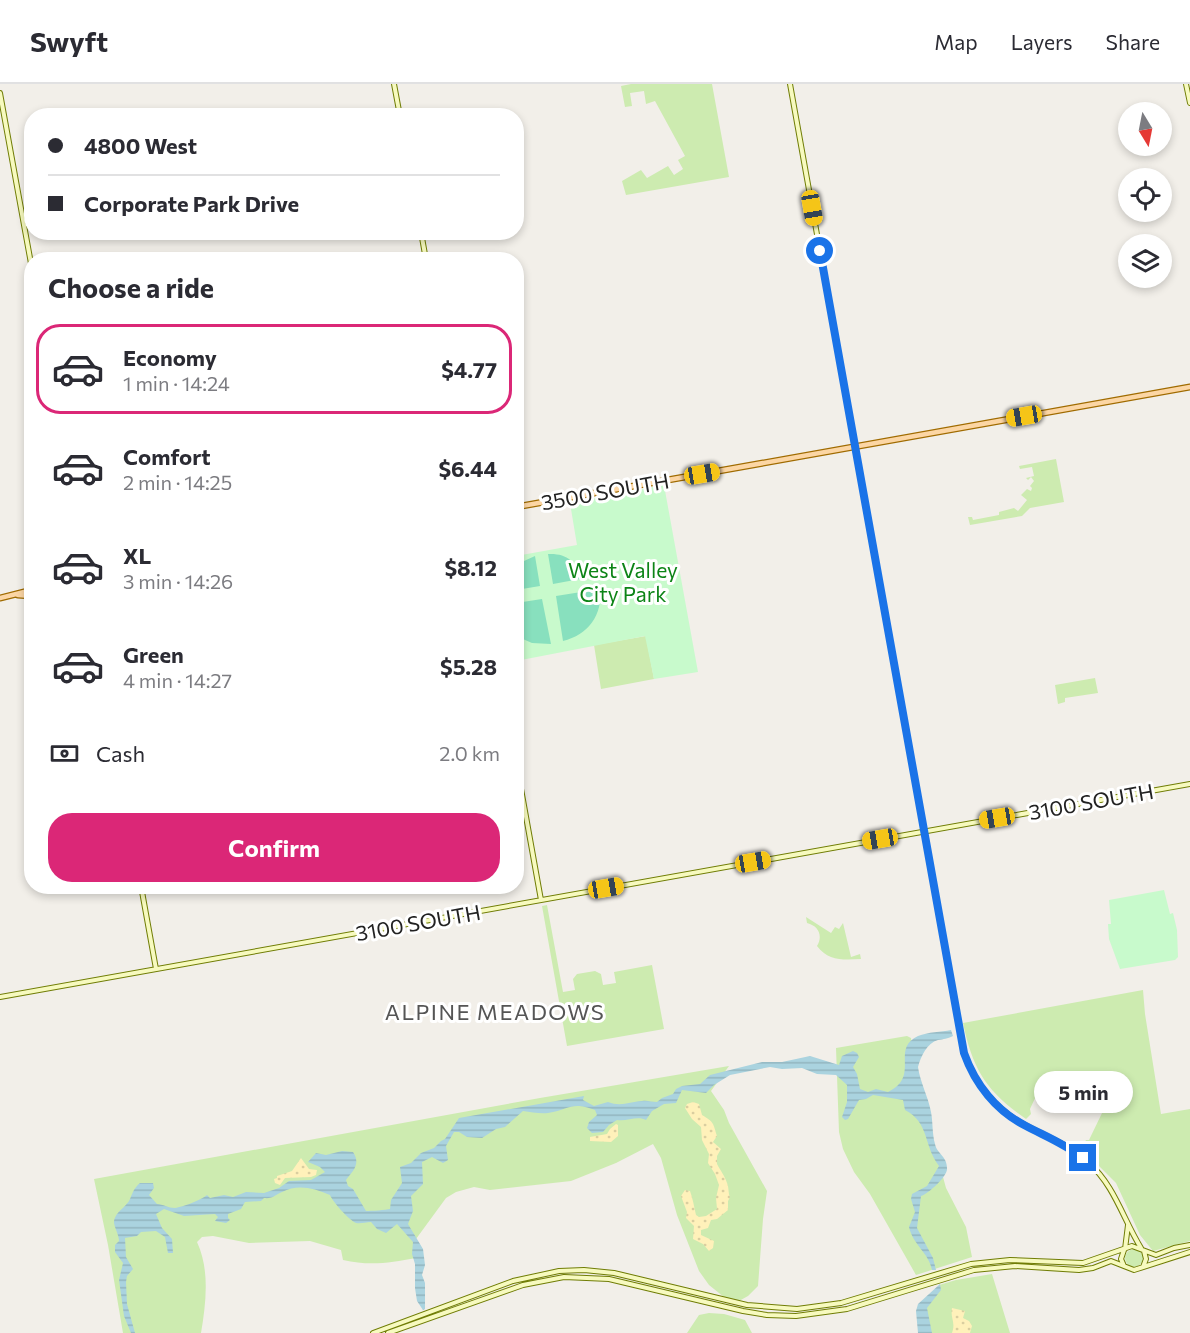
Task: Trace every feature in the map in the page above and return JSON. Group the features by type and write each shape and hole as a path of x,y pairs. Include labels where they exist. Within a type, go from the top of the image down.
{"main road":[{"name":"3500 SOUTH","path":"524,506 1190,387"},
{"path":"0,598 24,593"},
{"path":"18,595 24,595"}],"street":[{"path":"394,84 398,108"},
{"path":"790,84 960,1036 972,1072 985,1092 1005,1112 1018,1122 1067,1146 1095,1168 1116,1196 1142,1249 1146,1258 1142,1267"},
{"path":"1186,84 1190,103"},
{"path":"0,93 24,225"},
{"name":"3100 SOUTH","path":"0,997 1190,784"},
{"path":"524,805 541,900"},
{"path":"142,894 156,969"},
{"path":"1124,1266 1121,1257 1128,1224"},
{"path":"373,1333 513,1281 544,1273 575,1270 600,1271 747,1305 778,1309 804,1309 841,1303 971,1264 1010,1260 1083,1263 1132,1246 1158,1255 1177,1247 1190,1245"},
{"path":"388,1333 510,1290 549,1279 595,1277 749,1312 773,1316 802,1316 843,1310 949,1276 982,1269 1015,1266 1079,1270 1093,1268 1110,1261 1134,1270 1190,1252"},
{"path":"661,1291 662,1285"}],"green space":[{"path":"712,84 729,177 626,195 622,181 641,170 647,178 668,166 674,175 683,169 678,160 685,156 655,101 646,104 644,91 630,93 632,106 625,107 621,86"},
{"path":"1056,459 1064,502 1030,508 1022,516 970,525 968,517 972,517 973,520 999,515 999,512 1014,508 1018,511 1027,500 1021,495 1027,489 1031,491 1030,486 1034,481 1031,477 1028,480 1026,478 1034,476 1032,467 1020,469 1019,466"},
{"name":"West Valley City Park","path":"664,485 698,672 654,679 645,636 524,659 524,555 577,545 570,503"},
{"path":"548,554 570,559 580,579 553,584"},
{"path":"535,556 540,586 524,589 524,561"},
{"path":"600,589 599,607 592,623 580,634 563,641 556,596"},
{"path":"542,599 551,644 532,643 524,640 524,602"},
{"path":"646,636 654,679 601,689 594,645"},
{"path":"1095,678 1098,693 1065,698 1065,702 1058,704 1055,685"},
{"path":"1164,890 1177,930 1178,957 1175,960 1120,969 1109,939 1108,924 1111,924 1109,900"},
{"path":"547,905 563,992 575,990 573,979 577,974 595,971 601,974 603,985 616,983 614,972 652,965 664,1029 567,1046 542,906"},
{"path":"806,917 831,933 835,927 839,929 843,923 851,957 860,954 861,959 831,957 821,951 817,946 820,939 819,932 807,923"},
{"path":"1143,990 1161,1114 1190,1109 1190,1241 1153,1251 1140,1235 1116,1183 1081,1148 1086,1140 1089,1140 1103,1111 1101,1107 1085,1101 1082,1107 1079,1105 1081,1100 1042,1083 1030,1109 1031,1114 1026,1119 1001,1099 983,1078 971,1054 963,1023"},
{"path":"907,1036 911,1038 924,1129 940,1166 946,1188 966,1227 972,1257 916,1275 870,1194 854,1172 843,1149 839,1132 836,1048"},
{"path":"729,1066 711,1091 724,1110 767,1191 758,1286 739,1301 724,1297 709,1285 699,1271 677,1215 661,1158 653,1144 616,1163 571,1181 490,1190 474,1187 456,1192 446,1198 416,1239 416,1258 362,1263 343,1260 341,1250 310,1241 249,1243 213,1236 202,1237 197,1242 205,1275 201,1333 123,1333 94,1179"},
{"path":"1130,1249 1138,1249 1143,1254 1141,1265 1130,1267 1125,1262 1125,1254"},
{"path":"992,1274 1010,1333 925,1333 923,1308 939,1290 939,1285"},
{"path":"724,1314 745,1320 752,1333 687,1333 699,1315"}],"sand":[{"path":"693,1102 699,1104 702,1115 714,1125 717,1136 713,1142 721,1149 717,1156 717,1164 726,1180 730,1197 728,1210 717,1219 711,1220 708,1228 701,1230 701,1235 714,1241 713,1248 709,1251 703,1244 693,1239 694,1226 686,1218 687,1212 681,1196 685,1190 690,1191 696,1215 699,1217 706,1216 717,1209 716,1198 719,1185 708,1163 709,1154 702,1140 701,1127 685,1108 687,1104"},
{"path":"616,1124 618,1125 618,1136 611,1142 590,1141 590,1137 607,1134"},
{"path":"301,1158 309,1169 317,1170 316,1175 285,1178 280,1185 275,1183 274,1179 277,1176 292,1171"},
{"path":"952,1308 965,1311 963,1318 972,1326 970,1333 952,1333"}],"water":[{"path":"951,1030 953,1036 938,1040 928,1047 918,1067 931,1112 935,1144 947,1168 937,1184 921,1196 917,1228 933,1258 936,1270 932,1270 909,1227 915,1212 911,1199 912,1194 927,1186 939,1166 930,1150 923,1128 913,1115 905,1110 903,1100 873,1095 859,1100 848,1119 845,1120 842,1117 847,1102 847,1085 836,1075 817,1074 802,1068 770,1067 730,1075 706,1093 682,1090 676,1103 664,1104 652,1111 646,1120 639,1118 617,1120 603,1132 592,1133 587,1128 589,1122 597,1115 595,1110 576,1106 548,1113 523,1111 505,1127 496,1129 482,1138 467,1137 454,1132 446,1146 448,1160 443,1163 432,1157 422,1162 423,1184 411,1196 413,1211 408,1224 423,1249 425,1265 422,1275 425,1283 425,1309 423,1310 417,1301 415,1288 413,1242 397,1224 386,1233 377,1229 371,1222 356,1223 341,1210 330,1195 300,1188 264,1198 261,1201 245,1202 241,1209 228,1214 230,1220 226,1223 215,1221 218,1217 215,1214 184,1216 164,1209 156,1214 162,1228 172,1239 173,1253 168,1253 165,1237 156,1231 141,1232 137,1236 125,1238 126,1257 133,1269 127,1276 127,1304 135,1333 131,1333 124,1316 119,1280 123,1263 115,1252 115,1245 119,1241 114,1223 116,1216 140,1183 153,1183 154,1188 149,1195 157,1204 175,1208 207,1195 210,1198 224,1195 233,1197 246,1192 264,1193 279,1188 289,1181 311,1180 325,1172 308,1162 316,1153 326,1155 342,1151 353,1152 356,1164 346,1180 348,1186 353,1189 366,1211 390,1209 391,1200 402,1183 400,1167 411,1163 421,1153 434,1148 445,1139 459,1118 584,1096 583,1100 594,1106 608,1102 621,1104 657,1102 673,1094 682,1086 700,1084 710,1075 762,1062 782,1062 810,1056 839,1065 842,1056 853,1051 859,1057 853,1067 860,1089 868,1092 876,1089 888,1092 898,1086 903,1078 906,1048 910,1041 918,1036"},
{"path":"940,1284 941,1290 927,1308 932,1333 918,1333 916,1311 918,1304"}],"district":[{"name":"ALPINE MEADOWS","path":"495,1011"}],"route":[{"path":"820,251 964,1053 978,1082 989,1097 1005,1112 1018,1122 1067,1146 1083,1158"}]}
